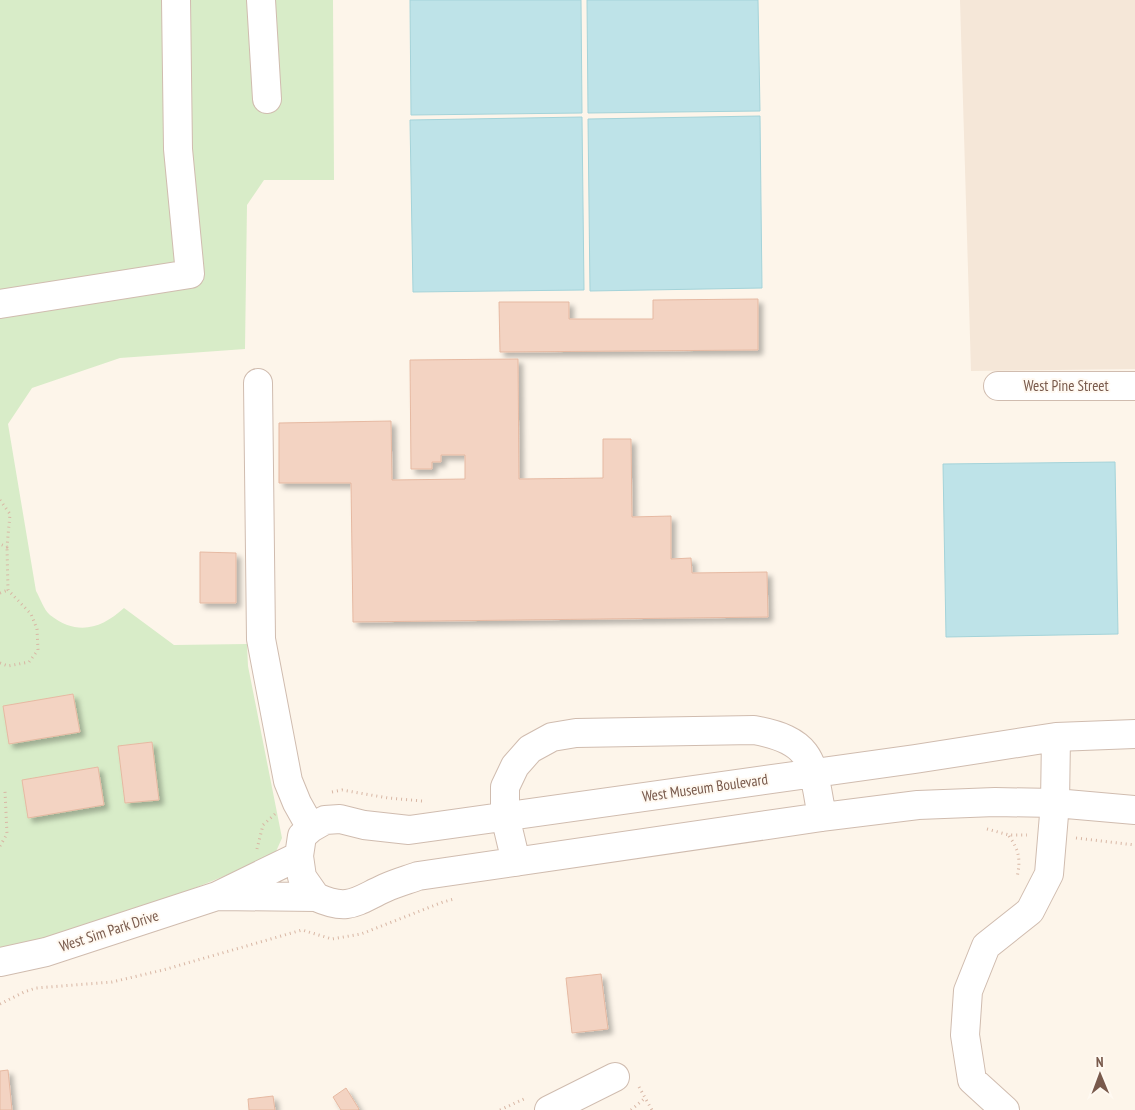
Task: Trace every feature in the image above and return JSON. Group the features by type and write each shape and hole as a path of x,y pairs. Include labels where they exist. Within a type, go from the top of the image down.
{"street":[{"path":"0,304 190,274 178,149 176,0"},
{"path":"261,0 267,100"},
{"path":"258,384 261,639 288,781 297,803 311,828 302,836 299,856 302,877 316,897"},
{"name":"West Pine Street","path":"998,386 1135,386"},
{"path":"516,862 505,816 505,787 515,766 530,749 552,737 576,733 754,730 772,733 797,744 806,754 814,773 822,817"},
{"name":"West Museum Boulevard","path":"311,828 325,820 340,819 364,825 409,830 1056,737 1135,734"},
{"path":"1006,1110 972,1080 966,1036 968,991 986,946 1030,911 1049,874 1055,803 1056,737"},
{"path":"217,896 316,897 348,905 361,901 389,886 418,876 822,817 918,805 995,802 1055,803 1135,810"},
{"path":"217,896 299,856"},
{"name":"West Sim Park Drive","path":"0,962 46,952 217,896"},
{"path":"549,1110 615,1077"}],"path":[{"path":"0,500 10,514 7,548 8,590 31,614 37,629 38,650 29,662 8,666 0,663"},
{"path":"0,544 7,548"},
{"path":"0,593 8,590"},
{"path":"0,846 7,834 5,792"},
{"path":"984,828 1009,835 1052,835 1135,845"},
{"path":"0,1004 36,988 112,982 162,970 302,930 332,939 361,934 443,902 459,898"},
{"path":"631,1110 645,1098"}],"shaded area":[{"path":"960,0 1135,0 1135,369 971,371"}],"green space":[{"path":"0,0 333,0 334,180 264,180 247,205 245,349 120,358 32,388 8,424 36,591 50,615 60,622 79,628 98,625 107,621 124,608 174,645 247,644 248,666 282,838 274,856 180,894 22,946 0,949"}],"water":[{"path":"410,0 581,0 582,113 411,115"},
{"path":"587,0 758,0 760,111 588,113"},
{"path":"760,116 762,288 590,291 588,119"},
{"path":"582,117 584,290 413,292 410,120"},
{"path":"1115,462 1118,634 946,637 943,464"}],"building":[{"path":"758,299 758,350 500,352 499,302 569,302 569,319 653,319 653,300"},
{"path":"518,359 519,479 603,478 603,439 631,439 632,517 671,516 671,559 691,558 692,573 767,572 768,617 353,622 351,483 279,483 279,423 391,421 392,480 465,479 465,455 441,455 441,462 432,462 432,469 411,469 410,360"},
{"path":"200,552 236,553 236,603 200,603"},
{"path":"73,694 80,732 9,744 3,706"},
{"path":"152,742 159,800 125,803 118,746"},
{"path":"98,767 104,805 28,818 22,780"},
{"path":"601,974 608,1029 572,1033 566,978"},
{"path":"8,1070 12,1110 0,1110 0,1071"},
{"path":"346,1088 358,1110 341,1110 333,1097"},
{"path":"273,1096 275,1110 249,1110 248,1099"}]}
